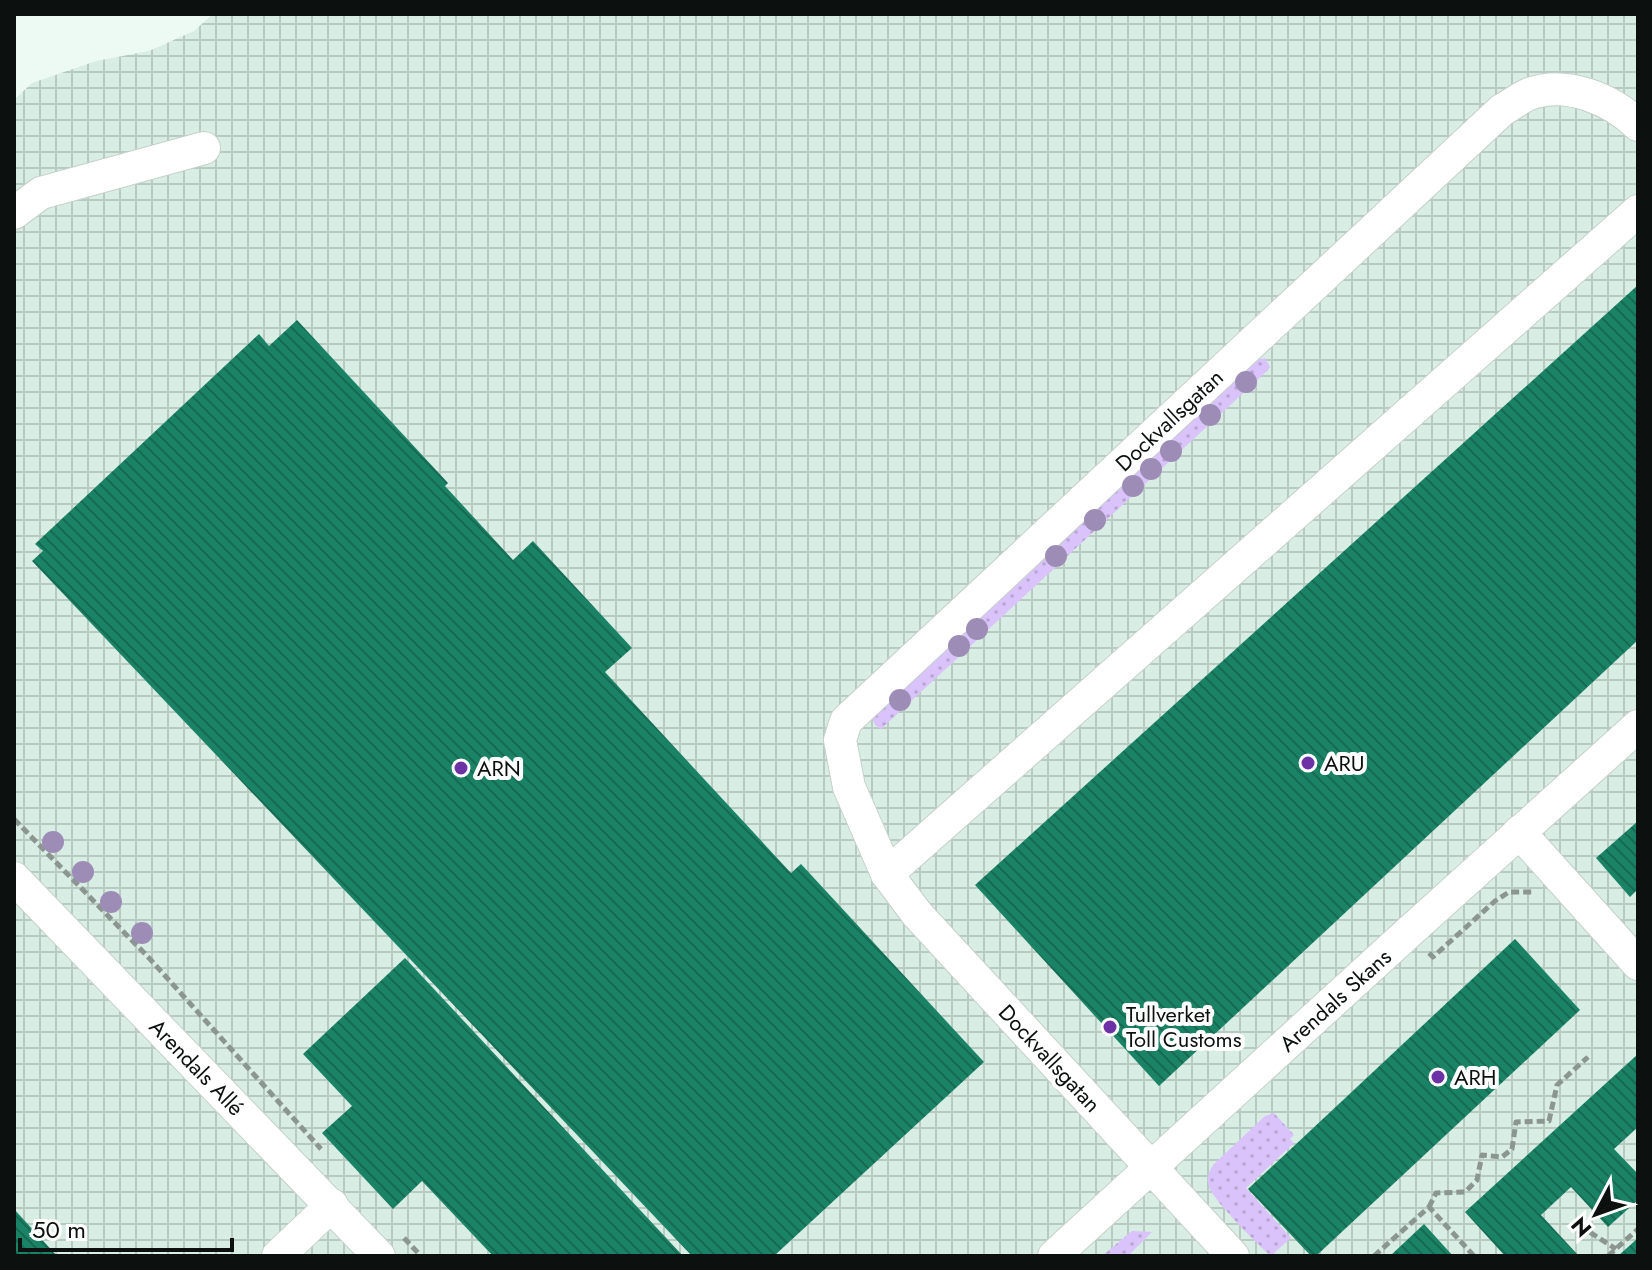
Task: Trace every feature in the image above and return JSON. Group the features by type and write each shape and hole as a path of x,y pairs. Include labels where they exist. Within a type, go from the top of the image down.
{"street":[{"name":"Dockvallsgatan","path":"1151,1168 917,914 887,874 849,787 840,740 846,721 1502,110 1530,94 1560,89 1602,99 1638,125"},
{"path":"14,213 41,193 204,148"},
{"path":"887,874 1638,211"},
{"name":"Arendals Skans","path":"1054,1256 1638,726"},
{"path":"1519,832 1638,964"},
{"name":"Arendals Allé","path":"14,878 332,1205 389,1245"},
{"path":"1151,1168 1233,1256"},
{"path":"278,1256 332,1205"}],"path":[{"path":"14,819 150,959 325,1153"},
{"path":"1409,932 1433,957 1509,892 1531,891 1546,896"},
{"path":"1374,1256 1429,1207 1436,1193 1465,1192 1477,1180 1482,1155 1502,1157 1512,1149 1516,1122 1549,1121 1557,1085 1588,1057"},
{"path":"1429,1207 1474,1256"},
{"path":"1580,1226 1616,1249"},
{"path":"1608,1256 1638,1229"},
{"path":"389,1245 421,1256"}],"shaded area":[{"path":"213,14 1638,14 1638,1256 14,1256 14,100 32,83 96,61 149,51 194,31"},
{"path":"1265,358 1270,367 1268,370 881,729 875,725 872,718 1257,360"},
{"path":"1274,1113 1294,1135 1290,1139 1294,1143 1246,1188 1291,1238 1274,1253 1275,1256 1271,1256 1219,1202 1208,1180 1215,1163 1265,1116"},
{"path":"1132,1231 1152,1232 1128,1256 1102,1256"}],"building":[{"name":"ARU","path":"1638,285 1638,640 1159,1086 975,885"},
{"name":"ARN","path":"297,320 448,483 445,486 513,560 533,541 632,648 605,672 791,873 801,864 984,1062 774,1256 692,1256 32,561 43,551 35,544 259,334 269,346"},
{"path":"1638,821 1638,889 1630,897 1596,858"},
{"name":"ARH","path":"1515,939 1580,1010 1316,1256 1311,1256 1248,1189"},
{"path":"405,958 683,1256 493,1256 422,1181 393,1209 322,1133 352,1106 303,1054"},
{"path":"1638,1054 1638,1127 1614,1149 1638,1174 1638,1200 1608,1227 1571,1187 1541,1215 1577,1254 1505,1256 1465,1212"},
{"path":"14,1209 57,1256 14,1256"},
{"path":"1424,1224 1453,1256 1390,1256"},
{"path":"1638,1238 1638,1256 1618,1256"}],"place":[{"name":"ARU","path":"1308,763"},
{"name":"ARN","path":"461,768"},
{"name":"Tullverket Toll Customs","path":"1110,1027"},
{"name":"ARH","path":"1438,1077"}]}
